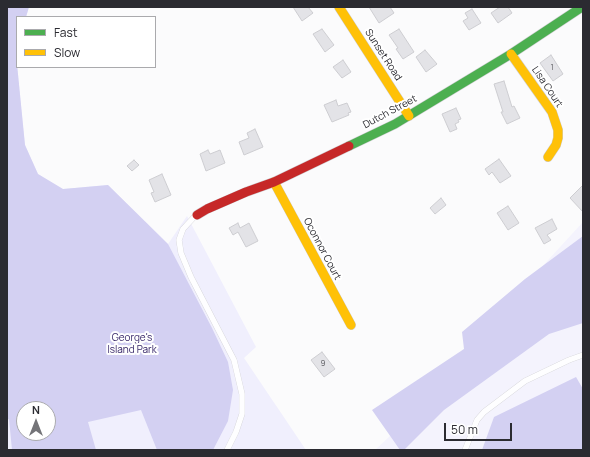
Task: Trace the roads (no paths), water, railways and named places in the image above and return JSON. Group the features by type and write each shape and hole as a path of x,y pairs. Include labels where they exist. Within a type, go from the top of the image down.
{"street":[{"name":"Sunset Road","path":"338,7 409,116"},
{"name":"Dutch Street","path":"197,215 206,209 274,182 395,124 511,54 582,7"},
{"name":"Lisa Court","path":"511,54 552,112 558,130 558,138 556,145 548,157"},
{"name":"Oconnor Court","path":"274,182 351,325"}],"lane":[{"path":"197,215 183,229 179,240 181,253 191,277 234,360 242,394 242,414 236,432 227,450"},
{"path":"465,450 478,420 484,412 525,382 569,360 583,355"}],"park label":[{"name":"George's Island Park","path":"132,344"}]}
